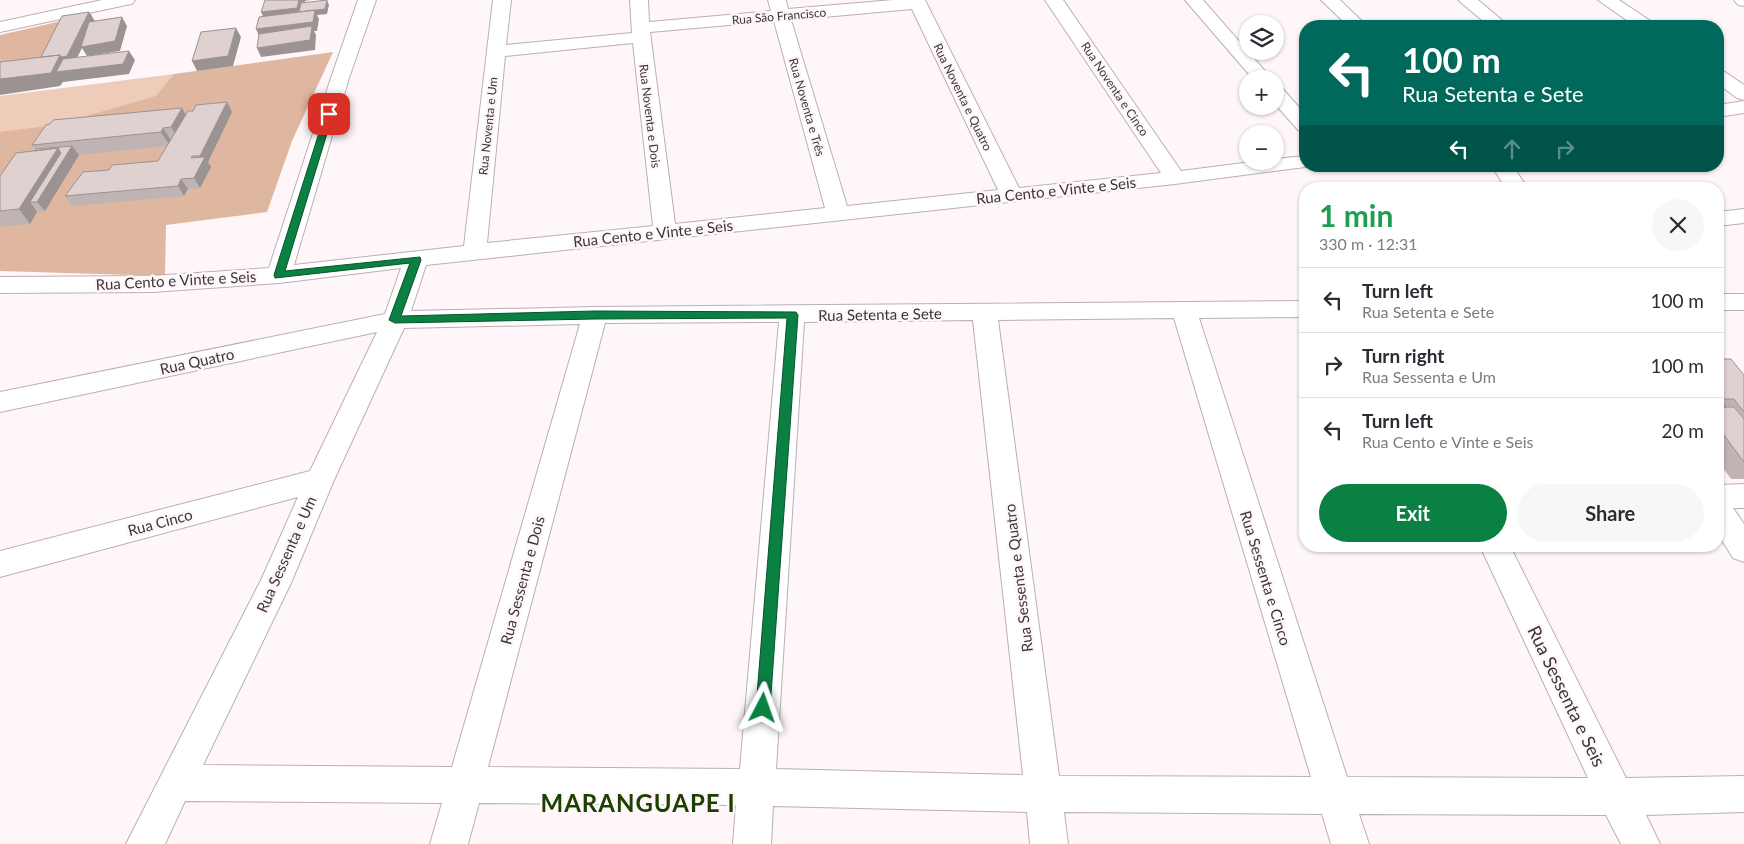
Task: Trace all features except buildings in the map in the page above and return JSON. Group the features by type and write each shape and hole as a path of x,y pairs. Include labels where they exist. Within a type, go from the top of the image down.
{"street":[{"path":"0,27 126,0"},
{"path":"279,275 340,78 367,0"},
{"name":"Rua Noventa e Um","path":"475,252 502,0"},
{"name":"Rua Noventa e Dois","path":"639,0 640,32 665,231"},
{"name":"Rua Noventa e Cinco","path":"1054,0 1175,178"},
{"path":"1194,0 1255,70"},
{"path":"1330,0 1352,20"},
{"path":"1467,0 1492,20"},
{"path":"1607,0 1637,20"},
{"name":"Rua São Francisco","path":"495,52 640,32 779,8 916,1"},
{"name":"Rua Noventa e Quatro","path":"916,1 1011,194"},
{"name":"Rua Noventa e Três","path":"779,8 838,214"},
{"path":"1724,80 1744,94"},
{"path":"1284,102 1299,119"},
{"path":"1724,110 1744,107"},
{"name":"Rua Cento e Vinte e Seis","path":"0,286 152,284 279,275 665,231 1175,178 1299,163"},
{"path":"1724,218 1744,216"},
{"name":"Rua Sessenta e Um","path":"145,844 275,583 320,480 395,320 416,260"},
{"path":"1724,302 1744,302"},
{"name":"Rua Setenta e Sete","path":"395,320 595,315 792,315 1299,309"},
{"name":"Rua Sessenta e Cinco","path":"1184,311 1350,844"},
{"name":"Rua Sessenta e Quatro","path":"985,313 1049,844"},
{"name":"Rua Sessenta e Dois","path":"449,844 595,315"},
{"path":"752,844 792,315"},
{"name":"Rua Quatro","path":"0,402 395,320"},
{"name":"Rua Cinco","path":"0,564 320,480"},
{"path":"1724,497 1744,496"},
{"path":"1724,519 1744,549"},
{"name":"Rua Sessenta e Seis","path":"1497,552 1616,797 1641,844"},
{"path":"175,783 757,787 1044,794 1616,797 1744,794"}],"shaded area":[{"path":"92,14 89,22 47,66 0,72 0,35"},
{"path":"333,52 292,141 267,212 166,225 165,276 0,271 0,132 55,125 156,96 174,74"},
{"path":"174,74 152,121 0,141 0,96"}],"district":[{"name":"MARANGUAPE I","path":"638,802"}],"route":[{"path":"329,114 279,275 416,260 395,320 595,315 792,315 763,708"}]}
